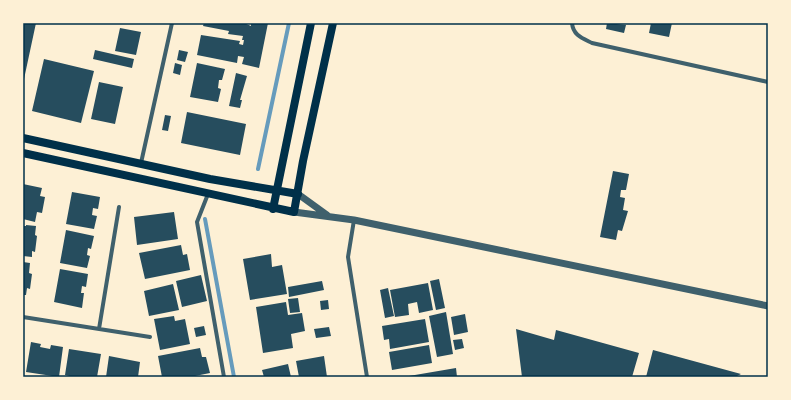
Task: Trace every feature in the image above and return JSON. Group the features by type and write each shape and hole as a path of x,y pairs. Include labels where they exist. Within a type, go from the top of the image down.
{"main road":[{"path":"273,209 311,23"},
{"path":"23,153 273,209 294,212 303,161 332,23"},
{"path":"23,138 210,179 277,189 298,194"}],"street":[{"path":"142,163 172,23"},
{"path":"572,23 572,29 578,37 592,43 768,82"},
{"path":"208,194 197,222 224,377"},
{"path":"298,194 327,215"},
{"path":"99,329 119,208"},
{"path":"294,212 327,215 354,220 768,306"},
{"path":"354,220 348,257 367,377"},
{"path":"23,317 150,337"}],"building":[{"path":"23,23 36,23 24,79 23,79"},
{"path":"204,23 244,23 251,26 251,23 268,23 259,68 242,64 244,57 238,56 237,63 197,55 201,35 240,41 239,44 243,45 243,36 228,34 229,31 203,26"},
{"path":"607,23 626,25 624,33 606,29"},
{"path":"651,23 672,23 669,37 649,33"},
{"path":"120,28 141,32 136,55 115,51"},
{"path":"95,50 134,59 132,68 93,59"},
{"path":"179,50 188,52 185,62 177,60"},
{"path":"44,59 94,71 81,123 32,111"},
{"path":"175,63 182,65 180,75 173,73"},
{"path":"197,63 225,69 222,80 219,80 218,88 221,89 218,102 190,97"},
{"path":"236,73 247,76 240,100 242,100 240,108 229,106"},
{"path":"99,82 123,87 115,124 91,119"},
{"path":"187,112 246,124 240,155 181,143"},
{"path":"165,115 171,116 168,131 162,130"},
{"path":"613,171 629,174 626,190 621,190 620,197 625,198 623,210 628,211 622,231 618,230 616,240 600,237"},
{"path":"23,184 42,188 40,196 45,197 42,213 37,212 35,222 23,219"},
{"path":"72,192 100,197 98,209 93,208 92,215 97,216 94,229 66,224"},
{"path":"174,212 178,239 137,245 134,217"},
{"path":"23,226 36,226 35,235 37,236 35,252 32,251 32,257 23,256"},
{"path":"66,230 94,236 91,249 88,248 87,255 90,256 87,268 60,263"},
{"path":"181,245 183,255 187,254 190,270 145,279 139,253"},
{"path":"271,254 272,267 282,265 287,294 250,300 243,259"},
{"path":"23,262 30,263 29,273 32,274 30,289 27,288 26,295 23,295"},
{"path":"60,269 88,274 86,287 82,286 81,293 84,293 82,308 54,302"},
{"path":"201,275 207,301 182,307 176,281"},
{"path":"439,279 445,308 436,310 430,281"},
{"path":"322,281 324,290 289,297 288,287"},
{"path":"428,283 433,310 419,313 417,302 408,304 409,315 395,317 390,290"},
{"path":"173,284 179,310 149,316 144,291"},
{"path":"388,288 394,316 385,318 380,290"},
{"path":"298,298 300,312 290,313 288,299"},
{"path":"328,300 329,309 321,310 320,301"},
{"path":"286,302 288,315 302,313 305,331 291,334 293,348 263,353 256,307"},
{"path":"446,312 453,354 437,357 429,316"},
{"path":"465,314 468,332 454,335 451,317"},
{"path":"174,316 175,321 185,319 190,344 160,350 154,319"},
{"path":"425,319 429,342 390,349 389,339 384,340 382,326"},
{"path":"204,326 206,335 196,337 194,328"},
{"path":"329,327 331,336 316,338 314,329"},
{"path":"516,329 554,340 556,330 639,353 632,377 522,377"},
{"path":"462,339 464,348 455,350 453,340"},
{"path":"31,342 41,344 40,347 50,349 51,345 63,347 59,377 26,372"},
{"path":"429,345 432,363 392,370 389,352"},
{"path":"200,348 202,357 206,357 210,373 190,377 162,377 158,356"},
{"path":"69,349 101,354 97,377 74,377 65,375"},
{"path":"653,350 741,374 735,377 646,377"},
{"path":"109,356 140,362 138,377 106,377"},
{"path":"324,356 327,377 299,377 296,361"},
{"path":"288,364 291,377 264,377 262,370"},
{"path":"456,368 457,377 409,377 409,376"}],"waterway":[{"path":"258,169 289,23"},
{"path":"205,219 234,377"}]}
